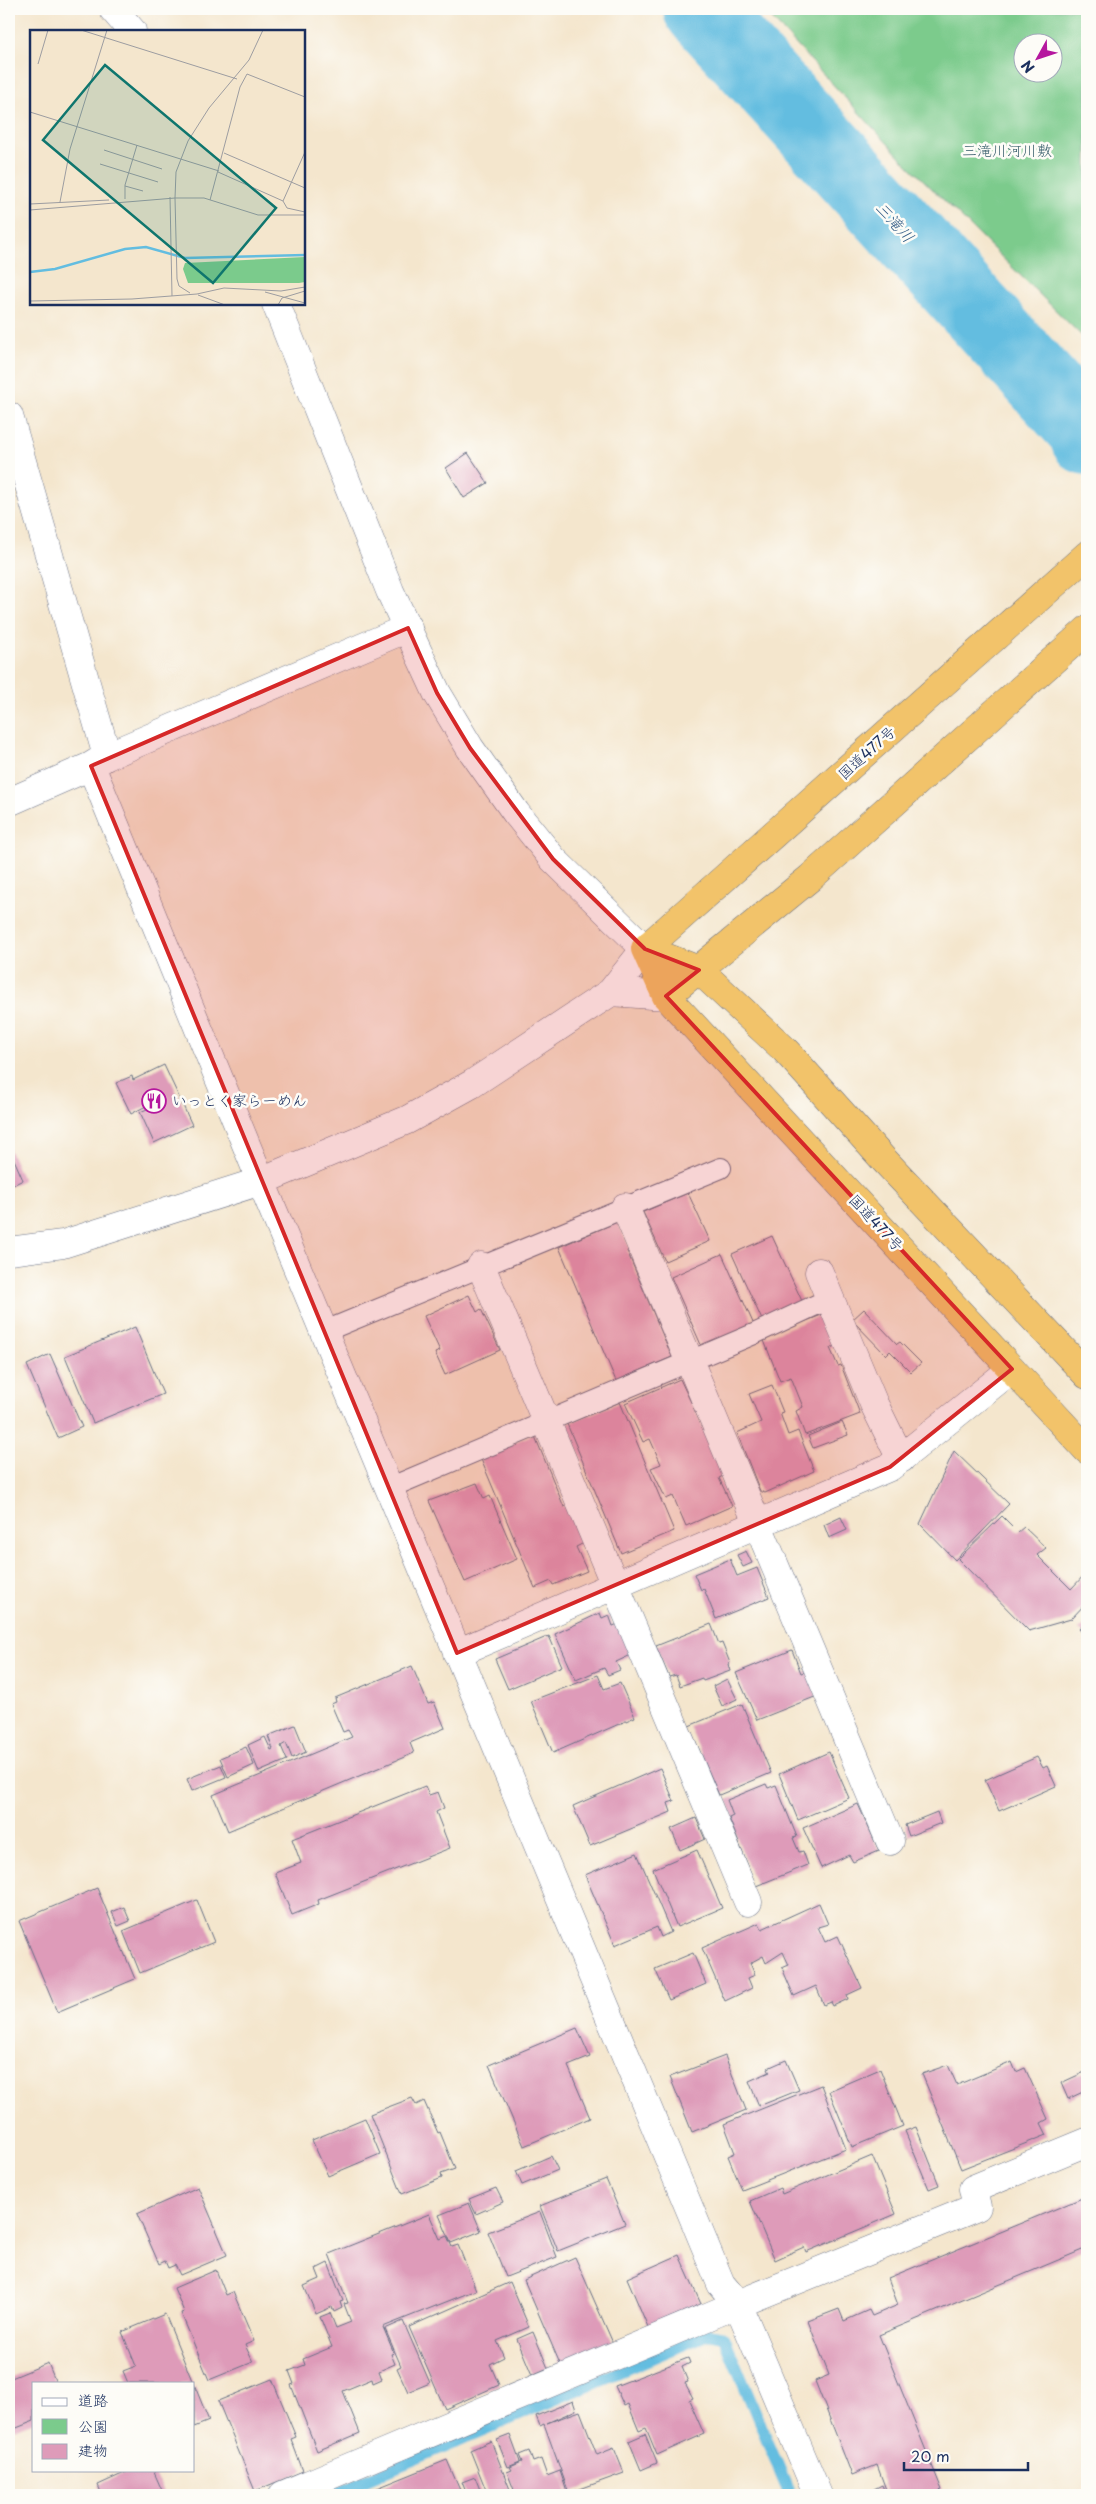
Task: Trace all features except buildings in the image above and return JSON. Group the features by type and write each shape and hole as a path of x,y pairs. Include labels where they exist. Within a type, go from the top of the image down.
{"highway":[{"name":"国道477号","path":"1087,555 645,949 666,996 1087,1450"},
{"path":"666,996 810,878 1087,630"},
{"path":"645,949 699,970 785,1050 891,1168 1087,1375"}],"street":[{"path":"114,9 131,30"},
{"path":"9,1251 63,1244 261,1182 407,1120 472,1084 611,992 645,949 553,859 516,813 470,748 437,693 390,591 276,305"},
{"path":"9,416 99,761 261,1182 721,2284 738,2304 818,2495"},
{"path":"9,802 99,761 408,628"},
{"path":"611,992 666,996"},
{"path":"625,1207 890,1840"},
{"path":"481,1266 748,1902"},
{"path":"819,1272 874,1404 900,1459"},
{"path":"457,1653 890,1467 1012,1369"},
{"path":"283,2495 738,2304 977,2207 973,2190 1087,2142"}],"lane":[{"path":"323,1332 721,1168"},
{"path":"389,1488 690,1362 831,1298"}],"highlighted area":[{"path":"408,628 437,693 470,748 553,859 645,949 699,970 666,996 1012,1369 890,1467 457,1653 91,766"}],"green space":[{"name":"三滝川河川敷","path":"763,9 1087,9 1087,341 903,160"}],"waterway":[{"name":"三滝川","path":"700,9 1085,430 1087,438"},
{"path":"331,2495 708,2334 724,2337 790,2495"}],"place":[{"name":"いっとく家らーめん","path":"154,1101"}]}
